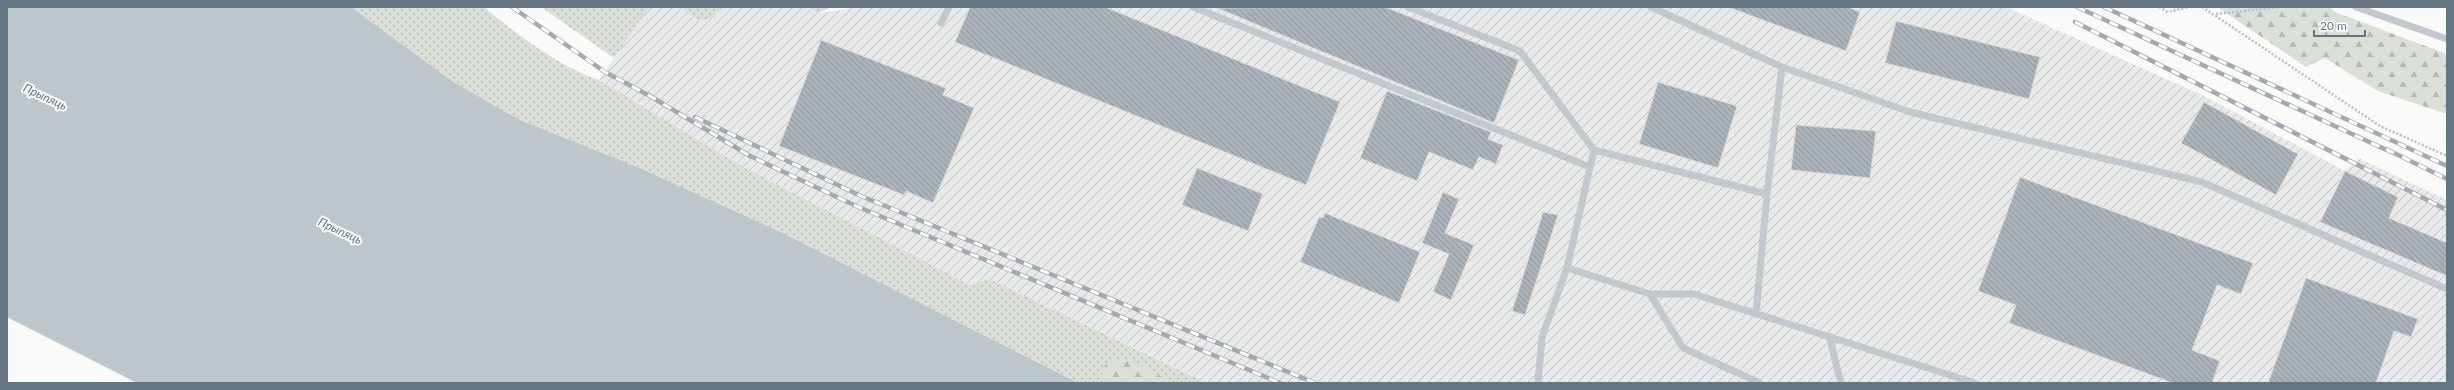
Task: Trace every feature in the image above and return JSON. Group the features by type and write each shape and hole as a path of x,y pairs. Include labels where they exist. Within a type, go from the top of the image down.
{"lane":[{"path":"941,23 949,7"},
{"path":"1193,7 1590,168"},
{"path":"1408,7 1520,51 1594,150 1767,194"},
{"path":"1650,7 1782,67 1910,112 2202,182 2447,289"},
{"path":"2356,7 2447,39"},
{"path":"1756,314 1767,194 1782,67"},
{"path":"1538,383 1542,337 1567,268 1594,150"},
{"path":"1567,268 1650,294 1694,294 1975,383"},
{"path":"1650,294 1683,348 1760,383"},
{"path":"1828,336 1841,383"}],"path":[{"path":"2159,7 2168,12 2189,7"},
{"path":"2202,7 2215,14 2380,126 2447,156"},
{"path":"2215,14 2280,7"}],"shaded area":[{"path":"650,7 681,7 700,21 715,17 721,7 806,7 819,13 861,7 2006,7 2204,96 2345,171 2358,158 2447,200 2447,383 1197,383 1198,378 989,279 970,285 740,165 599,80"}],"green space":[{"path":"351,7 484,7 554,59 585,75 599,80 740,165 970,285 989,279 1199,379 1197,383 1078,383 783,233 522,121 455,83"},
{"path":"541,7 650,7 614,58"},
{"path":"681,7 721,7 715,17 700,21"},
{"path":"806,7 831,7 819,13"},
{"path":"2217,7 2330,7 2335,12 2447,54 2447,114 2378,91 2325,58 2306,67"},
{"path":"1121,358 1134,361 1173,383 1105,383 1102,369 1107,363"}],"water":[{"name":"Прыпяць","path":"7,7 351,7 455,83 522,121 639,168 783,233 1078,383 137,383 7,317"}],"building":[{"path":"970,7 1105,7 1340,102 1306,185 955,42"},
{"path":"1385,7 1519,60 1494,123 1217,8"},
{"path":"1728,7 1848,7 1860,12 1846,51"},
{"path":"1896,21 2040,57 2029,99 1885,63"},
{"path":"821,40 946,88 943,95 974,108 933,203 906,191 904,195 779,146"},
{"path":"1658,82 1737,106 1718,168 1639,144"},
{"path":"1387,91 1491,132 1488,139 1503,145 1496,164 1479,157 1473,170 1429,152 1417,181 1360,158"},
{"path":"2204,102 2298,154 2276,195 2181,143"},
{"path":"1796,125 1876,131 1870,178 1791,170"},
{"path":"1197,168 1263,194 1248,231 1182,205"},
{"path":"2345,171 2398,197 2389,218 2447,243 2447,276 2320,222"},
{"path":"2020,177 2253,263 2241,294 2217,285 2192,350 2220,361 2212,383 2173,383 2009,323 2016,305 1978,291"},
{"path":"1443,192 1459,199 1445,233 1474,245 1451,300 1433,292 1449,254 1422,243"},
{"path":"1543,212 1558,215 1525,315 1512,311"},
{"path":"1325,213 1420,252 1399,303 1300,262 1319,217 1323,218"},
{"path":"2306,278 2418,319 2411,337 2394,331 2376,383 2268,383"}],"railway":[{"path":"512,7 605,72 650,96 750,156 856,206 1280,383"},
{"path":"2077,7 2391,152"},
{"path":"2104,7 2447,166"},
{"path":"2075,22 2447,210"},
{"path":"695,117 861,196 1315,383"},
{"path":"2386,149 2447,179"}]}
